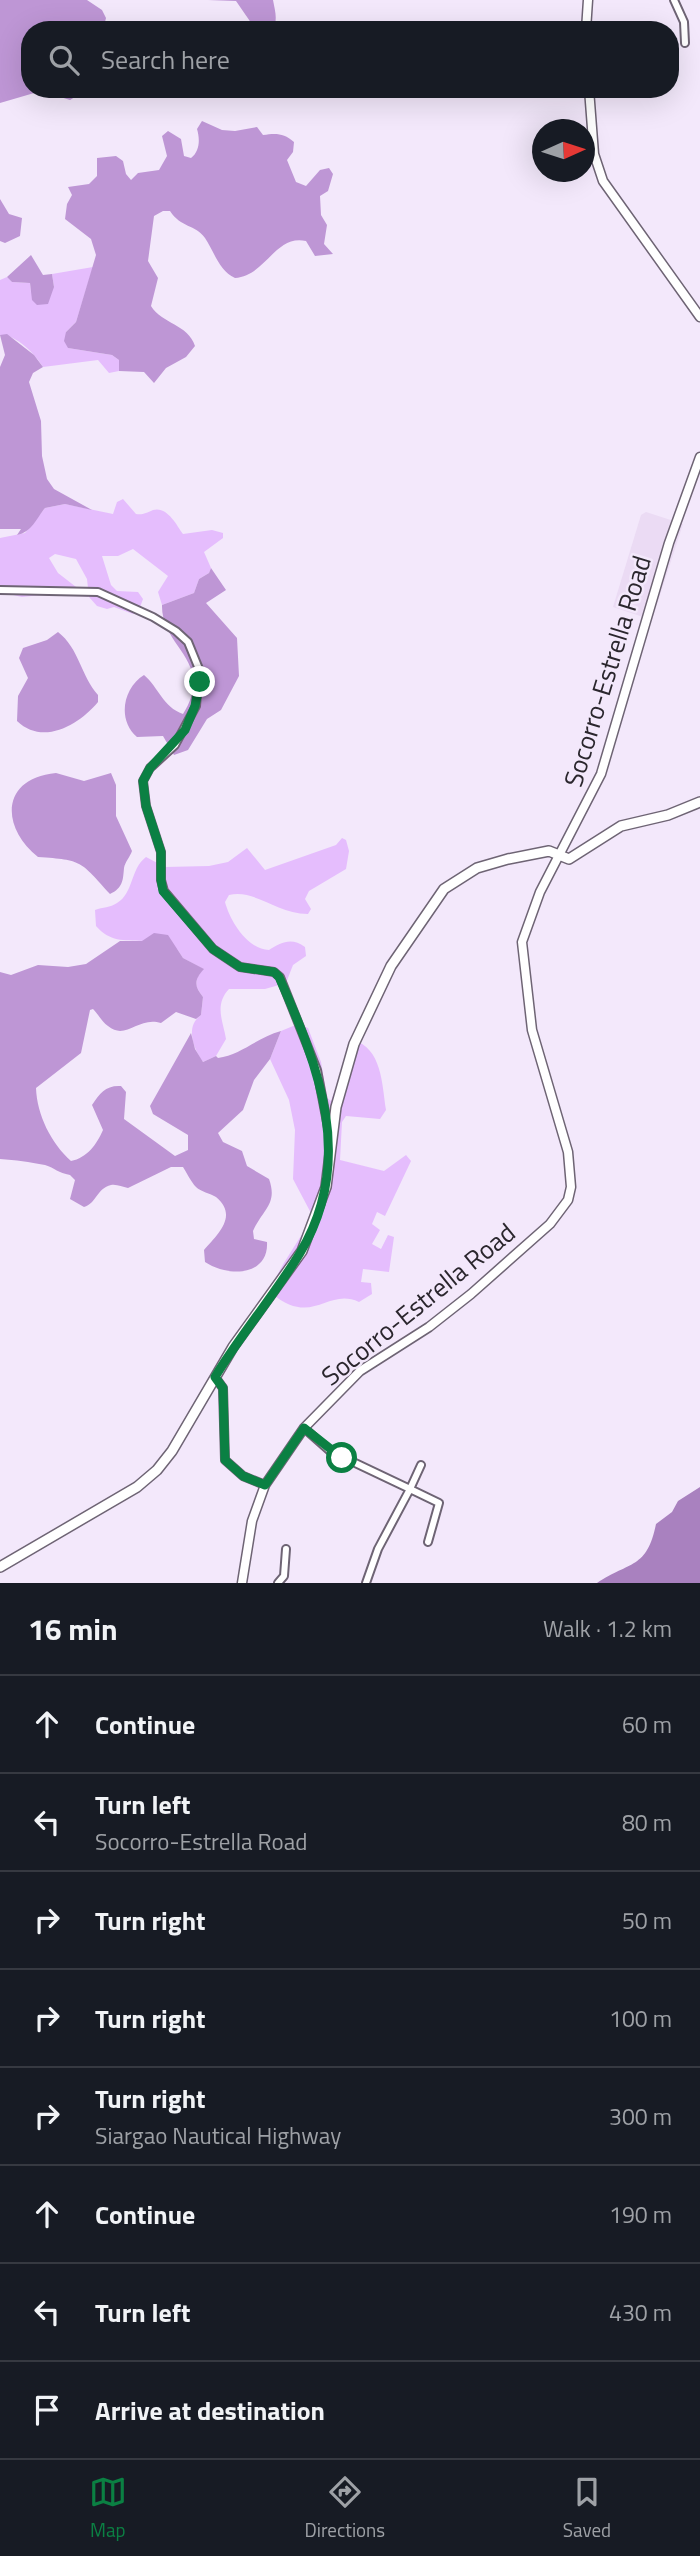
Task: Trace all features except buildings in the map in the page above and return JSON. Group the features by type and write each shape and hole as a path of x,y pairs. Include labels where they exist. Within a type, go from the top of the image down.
{"main road":[{"path":"0,1567 148,1479 172,1451 215,1377 302,1251 326,1187 330,1140 343,1077 361,1028 395,960 443,890 486,865 543,851 569,859 621,826 668,815 700,802"}],"street":[{"path":"587,21 588,0"},
{"path":"674,0 684,22 685,43"},
{"path":"590,98 594,154 603,181 700,317"},
{"name":"Socorro-Estrella Road","path":"242,1583 252,1521 265,1485 304,1428 360,1371 429,1327 471,1294 550,1223 568,1200 571,1187 568,1152 532,1030 522,953 528,920 601,774 669,543 700,457"},
{"path":"0,590 97,592 153,617 188,642 199,669 195,706 185,730 150,768 143,781 146,806 161,852 163,891 213,949 240,967 274,972 279,977 317,1070 330,1140"},
{"path":"215,1377 223,1388 225,1460 243,1476 265,1485"},
{"path":"304,1428 330,1451 439,1503 428,1542"},
{"path":"366,1583 378,1549 421,1465"},
{"path":"278,1583 284,1576 286,1549"}],"shaded area":[{"path":"0,0 87,0 102,10 105,21 21,21 21,97 0,103"},
{"path":"208,0 273,0 276,21 250,21 236,1"},
{"path":"202,121 222,130 235,131 257,127 263,135 280,134 287,137 294,142 293,152 287,160 296,182 306,186 320,170 329,168 333,174 328,191 320,196 321,215 327,225 324,244 333,254 315,256 306,241 295,240 278,249 246,276 235,278 221,266 205,238 197,230 179,220 170,211 154,216 148,261 158,278 151,306 162,317 187,333 195,346 186,357 166,368 154,383 144,372 119,371 119,360 112,355 68,348 64,341 66,332 76,322 96,255 91,239 65,219 67,204 72,195 68,187 89,184 97,176 97,158 116,156 123,161 126,174 131,180 138,173 159,170 167,156 162,136 168,131 181,139 184,156 191,158 198,148 197,129"},
{"path":"0,199 9,214 22,218 20,236 5,243 0,241"},
{"path":"31,255 43,275 52,274 54,287 48,304 37,305 32,300 30,283 12,282 7,277"},
{"path":"93,267 76,322 66,332 68,348 112,355 119,360 119,371 109,373 98,360 43,367 19,341 0,335 0,280 7,277 12,282 30,283 31,292 54,287 52,274"},
{"path":"7,334 34,355 43,367 33,373 29,382 41,421 42,456 47,479 54,489 92,510 65,504 45,508 30,528 17,535 21,529 0,529 0,367 5,355 0,335"},
{"path":"123,499 136,514 158,509 163,511 183,534 212,530 223,533 223,538 204,552 211,568 209,573 199,579 194,593 162,605 158,592 168,576 133,549 118,556 102,556 111,585 117,591 138,592 143,599 139,610 133,614 114,607 107,609 97,606 89,597 59,593 22,597 0,592 0,538 25,533 45,508 65,504 113,514 117,502","holes":["55,554 76,559 87,579 89,597 58,573 49,558"]},
{"path":"646,512 683,524 652,620 613,607 641,515"},
{"path":"211,568 226,590 206,603 237,638 239,676 221,710 207,719 188,750 174,755 163,736 137,737 127,722 125,705 131,688 144,675 171,707 183,714 192,696 194,681 191,668 164,620 162,605 194,593 199,579 209,573"},
{"path":"58,632 71,646 98,695 98,702 71,725 60,730 38,732 17,721 18,696 28,678 19,658 23,648 47,640"},
{"path":"56,773 84,781 111,773 116,785 116,816 132,851 125,866 122,883 110,894 80,864 64,859 38,857 17,832 12,819 16,794 25,784 38,777"},
{"path":"342,838 346,840 349,851 346,869 309,891 305,899 311,909 308,914 285,910 248,895 229,895 225,902 235,925 254,945 269,950 282,943 296,942 305,947 306,956 293,965 286,983 265,989 229,989 224,995 221,1007 226,1039 216,1056 203,1062 196,1051 192,1031 201,1015 203,997 196,983 203,969 183,958 177,949 106,935 96,926 95,910 112,906 122,899 137,868 146,857 165,867 209,866 228,862 247,848 265,870 336,845"},
{"path":"154,933 168,935 183,958 204,969 196,983 203,997 201,1015 196,1019 176,1012 161,1023 146,1023 121,1031 108,1026 93,1009 90,1010 81,1053 36,1088 39,1108 51,1137 71,1161 91,1150 103,1130 92,1105 104,1091 121,1086 126,1092 124,1119 175,1156 188,1150 188,1135 153,1114 150,1106 191,1033 195,1049 203,1062 216,1056 218,1058 234,1053 281,1031 270,1059 254,1080 243,1110 218,1133 223,1142 242,1151 247,1166 269,1179 271,1188 271,1201 253,1231 254,1239 267,1242 266,1254 254,1268 245,1271 224,1270 205,1262 204,1250 224,1225 226,1211 216,1197 196,1187 183,1167 171,1167 128,1188 115,1185 106,1187 84,1207 70,1199 75,1180 70,1175 45,1165 0,1159 0,972 11,975 38,965 68,967 86,964 120,941 142,941"},
{"path":"298,1024 308,1028 321,1062 327,1098 331,1101 353,1040 370,1051 379,1068 386,1110 380,1119 346,1116 342,1122 340,1160 384,1171 406,1155 411,1161 385,1216 377,1212 372,1224 380,1230 372,1244 381,1249 388,1235 394,1237 389,1272 363,1269 361,1282 371,1283 372,1294 359,1302 338,1299 309,1307 298,1307 271,1293 277,1276 312,1215 293,1179 295,1130 289,1100 270,1059 281,1031"},
{"path":"700,1487 700,1583 597,1583 642,1557 648,1549 656,1524 672,1512 678,1501"}],"route":[{"path":"200,682 195,706 185,730 144,775 146,806 161,852 163,891 213,949 240,967 274,972 279,977 312,1053 320,1081 330,1140 326,1187 302,1251 233,1347 215,1377 223,1388 224,1455 233,1470 265,1485 304,1428 342,1458"}]}
